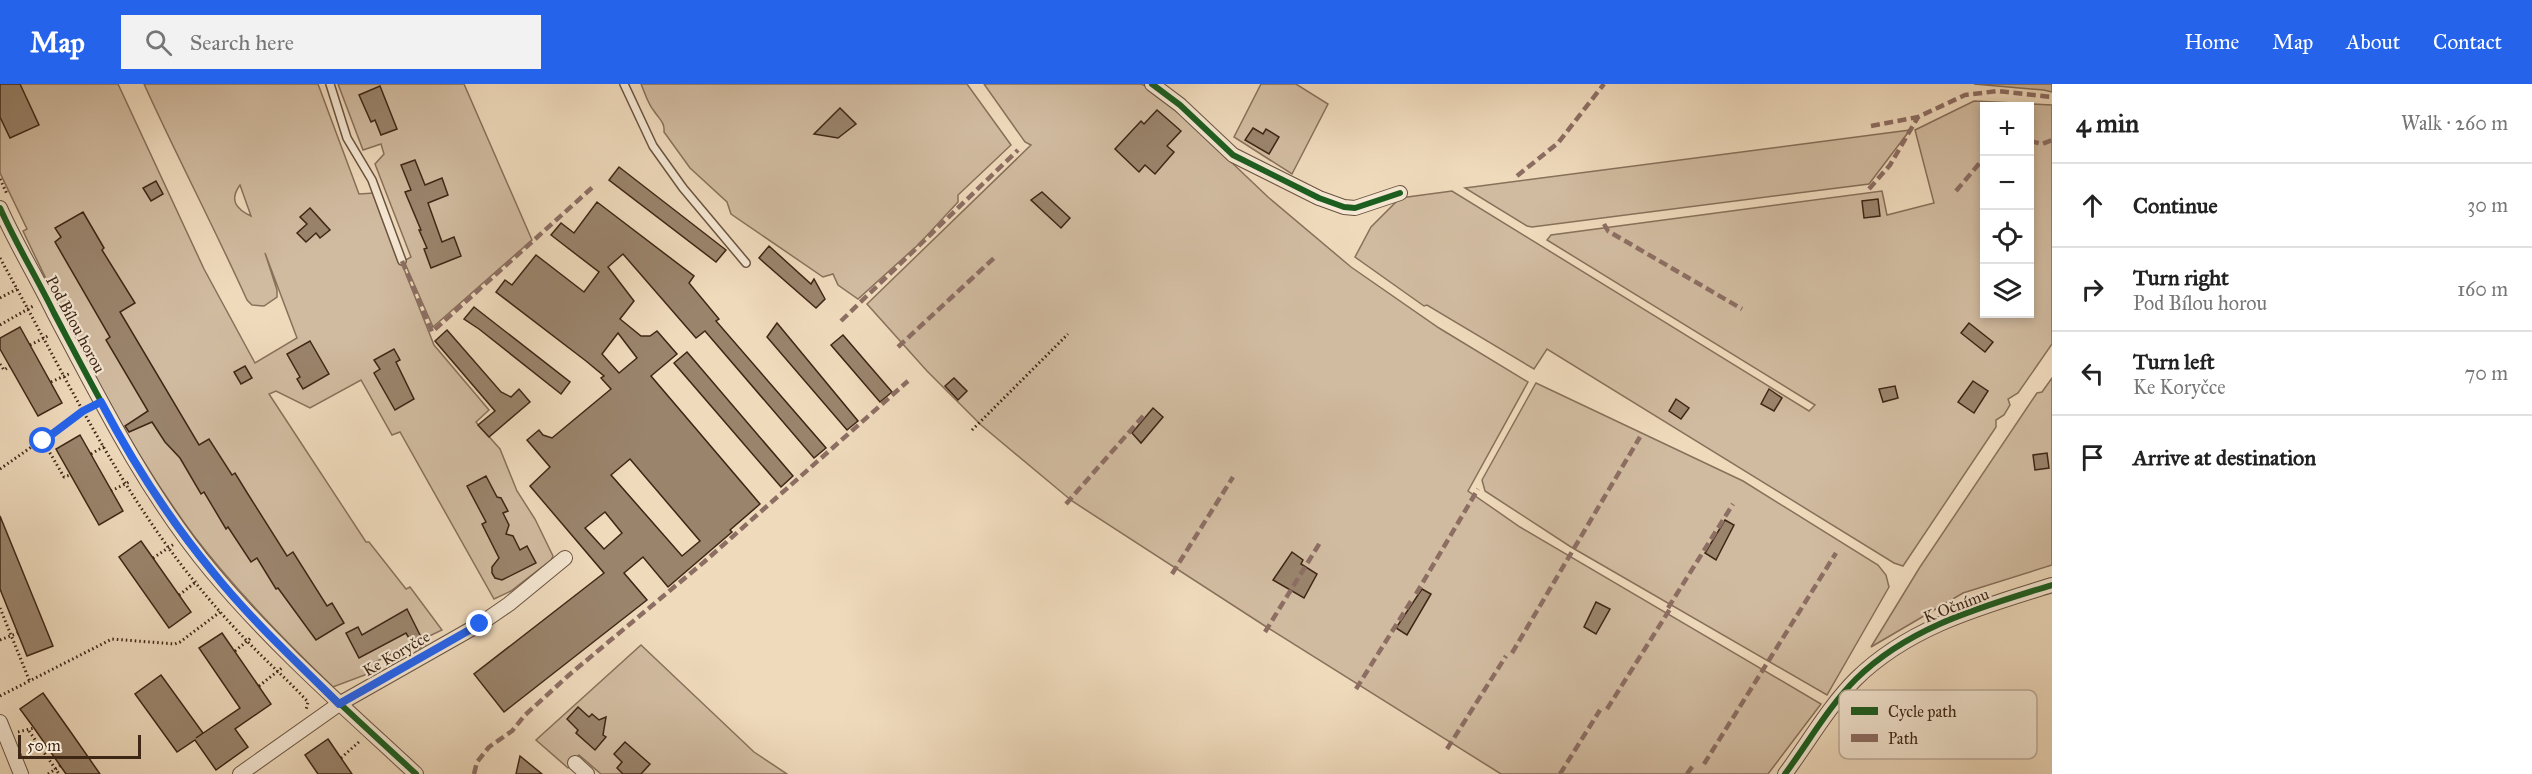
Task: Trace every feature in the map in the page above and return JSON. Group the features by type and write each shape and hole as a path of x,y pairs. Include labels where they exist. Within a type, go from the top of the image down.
{"street":[{"path":"1152,84 1180,105 1233,155 1319,198 1344,207 1355,208 1400,193"},
{"name":"Pod Bílou horou","path":"2,216 142,474 211,570 263,628 339,704 416,774"},
{"name":"Ke Koryčce","path":"240,774 339,704 480,624 566,558"},
{"name":"K Očnímu","path":"1848,690 1855,680 1894,649 1930,628 1961,614 2052,585"},
{"name":"K Očnímu","path":"1785,774 1839,701"},
{"path":"0,722 21,774"},
{"path":"575,763 587,774"}],"lane":[{"path":"330,84 347,138 372,180 402,261"},
{"path":"624,84 653,146 683,188 746,263"}],"path":[{"path":"0,298 17,289"},
{"path":"0,325 47,299"},
{"path":"30,345 63,328"},
{"path":"972,430 1068,334"},
{"path":"0,364 4,370 10,366"},
{"path":"51,382 83,367"},
{"path":"0,469 83,411 101,402"},
{"path":"91,454 120,436"},
{"path":"43,441 64,477 70,475"},
{"path":"111,491 142,474"},
{"path":"153,558 186,536"},
{"path":"179,595 211,570"},
{"path":"0,696 112,639 175,644 180,642 236,599"},
{"path":"0,608 30,682"},
{"path":"235,651 263,628"},
{"path":"0,640 18,633"},
{"path":"259,686 293,658"},
{"path":"14,732 29,731 34,728"},
{"path":"29,731 59,774"},
{"path":"341,758 370,732"},
{"path":"48,774 60,766"}],"shaded area":[{"path":"0,84 118,84 204,269 255,363 297,338 265,253 277,290 277,297 264,306 252,305 247,300 144,84 318,84 359,194 374,193 434,345 489,410 476,422 500,449 517,491 535,519 553,556 551,560 511,591 494,599 400,432 392,435 361,380 310,408 276,391 269,394 366,542 369,542 406,589 410,587 442,630 375,662 378,670 333,687 278,633 210,556 145,464 101,388 61,310 23,231 27,229 0,173","holes":["240,185 251,216 236,204 235,195"]},
{"path":"338,84 464,84 532,240 433,327 404,261 411,257 375,164 384,154 381,144 363,150"},
{"path":"641,84 967,84 1011,145 958,195 958,202 919,244 858,299 838,285 833,274 823,277 731,214 727,202 690,168 664,132 663,123 650,105"},
{"path":"984,84 1141,84 1148,87 1189,122 1268,197 1351,267 1439,328 1528,382 1468,491 1520,527 1821,704 1768,774 1501,774 1265,626 1072,501 981,425 927,371 867,304 1031,145 1025,142"},
{"path":"1261,84 1296,84 1328,104 1292,174 1234,137"},
{"path":"1974,84 2052,84 2052,92 2044,90"},
{"path":"1974,101 1994,102 1980,102 1980,318 2034,318 2034,104 2052,105 2052,344 2018,393 2008,399 2010,405 2004,415 1996,420 1996,427 1903,566 1894,563 1547,349 1534,369 1427,305 1424,306 1355,257 1371,227 1400,198 1452,191 1809,411 1815,405 1547,240 1551,235 1882,191 1887,215 1934,203 1915,130"},
{"path":"1910,130 1869,184 1532,227 1465,188"},
{"path":"2052,378 2052,565 1963,593 1871,647 1920,567 2037,393 2042,392"},
{"path":"1536,383 1743,481 1878,565 1886,575 1889,587 1827,695 1571,547 1485,491 1482,480"},
{"path":"641,645 754,752 787,774 601,774 579,755 568,768 536,740"}],"building":[{"path":"0,84 20,84 39,125 10,138 0,117"},
{"path":"380,86 397,129 381,135 375,120 371,122 359,95"},
{"path":"840,108 856,124 838,138 814,134"},
{"path":"1157,110 1181,131 1167,146 1174,152 1155,174 1145,165 1139,172 1115,149 1141,121 1144,124"},
{"path":"1253,128 1263,134 1266,129 1279,137 1269,154 1245,140"},
{"path":"415,160 425,185 442,178 448,195 428,203 442,242 454,237 461,256 431,268 424,249 427,248 419,230 421,230 405,192 411,190 401,165"},
{"path":"619,167 726,250 716,262 609,180"},
{"path":"156,181 163,194 151,201 143,188"},
{"path":"1042,192 1070,218 1061,228 1031,200"},
{"path":"1878,199 1880,216 1864,218 1862,201"},
{"path":"597,202 694,276 689,283 719,319 716,321 826,448 814,458 705,331 696,338 623,254 608,267 634,301 620,319 641,336 650,336 657,331 677,354 651,376 760,504 730,530 732,532 668,587 643,557 624,573 647,600 504,712 474,674 604,573 530,486 550,467 527,440 539,430 543,435 552,438 611,389 601,378 604,376 496,292 505,280 512,285 536,255 584,292 599,272 551,235 561,223 574,233","holes":["618,333 637,358 619,373 602,354","630,459 700,541 682,556 611,475","605,512 622,533 604,549 585,528"]},
{"path":"310,208 330,230 320,238 316,233 306,242 297,233 307,224 300,217"},
{"path":"83,212 104,248 102,250 135,303 120,312 199,445 209,439 232,475 235,473 287,556 293,552 327,606 332,603 344,623 316,640 278,588 276,589 257,558 251,562 228,527 226,529 204,492 201,494 180,458 165,442 152,422 129,432 125,426 148,411 106,340 110,337 55,242 61,237 55,228"},
{"path":"769,246 811,284 814,279 825,299 816,308 759,258"},
{"path":"474,307 570,382 561,394 464,319"},
{"path":"777,323 858,421 847,430 767,337"},
{"path":"1969,323 1993,342 1985,352 1961,333"},
{"path":"20,327 62,403 38,416 0,349 0,338"},
{"path":"447,330 501,392 511,397 519,389 530,402 489,437 478,425 495,411 435,341"},
{"path":"843,335 892,392 880,402 831,345"},
{"path":"310,341 329,374 303,389 297,379 300,377 287,354"},
{"path":"394,349 400,360 396,362 414,399 395,410 374,373 380,369 374,360"},
{"path":"687,352 793,476 781,487 674,363"},
{"path":"245,366 252,378 241,384 234,372"},
{"path":"954,378 967,391 958,400 945,386"},
{"path":"1973,381 1988,391 1974,413 1958,402"},
{"path":"1895,386 1898,398 1883,402 1879,389"},
{"path":"1769,389 1782,398 1774,411 1761,404"},
{"path":"1676,399 1689,408 1681,419 1669,411"},
{"path":"1153,408 1163,417 1141,443 1132,433"},
{"path":"80,435 123,511 99,525 56,449"},
{"path":"2047,453 2049,468 2035,470 2033,455"},
{"path":"486,476 497,497 501,498 508,511 503,513 509,525 506,534 513,536 520,550 527,546 536,563 502,580 495,578 492,573 492,567 499,558 482,524 486,522 467,486"},
{"path":"0,516 53,646 27,656 0,589"},
{"path":"1725,520 1734,525 1716,560 1705,553"},
{"path":"141,541 191,612 169,628 119,557"},
{"path":"1292,552 1303,560 1301,564 1317,574 1304,598 1273,580"},
{"path":"1422,589 1431,594 1407,635 1396,628"},
{"path":"1596,602 1610,609 1596,634 1584,627"},
{"path":"407,609 425,645 416,650 406,633 359,658 346,633 358,627 362,635"},
{"path":"222,633 271,704 235,729 248,747 216,770 195,740 177,752 135,694 161,675 203,733 196,738 240,708 199,648"},
{"path":"43,693 100,774 66,774 20,709"},
{"path":"578,707 589,717 592,714 599,720 606,717 603,735 606,737 595,750 576,733 578,730 567,719"},
{"path":"328,739 352,774 318,774 305,755"},
{"path":"625,742 650,764 641,774 623,774 617,768 622,762 614,754"},
{"path":"520,756 542,774 516,774"}],"marked path":[{"path":"1517,176 1558,143 1604,84"},
{"path":"1871,126 1918,117 1965,95 1998,91 2052,97"},
{"path":"1869,189 1890,165 1918,117"},
{"path":"2034,142 2042,144 2052,140"},
{"path":"841,321 1018,150"},
{"path":"1956,191 1980,163"},
{"path":"402,261 432,332 595,185"},
{"path":"1604,224 1608,231 1742,309"},
{"path":"898,347 994,258"},
{"path":"474,774 477,762 489,747 512,731 525,715 569,675 704,562 908,381"},
{"path":"1066,504 1145,414"},
{"path":"1512,653 1640,437"},
{"path":"1172,574 1233,477"},
{"path":"1416,594 1478,489"},
{"path":"1668,608 1733,504"},
{"path":"1265,632 1321,541"},
{"path":"1704,764 1836,553"},
{"path":"1356,689 1413,598"},
{"path":"1607,709 1670,609"},
{"path":"1447,749 1506,656"},
{"path":"1560,774 1600,710"},
{"path":"1687,774 1694,764"}],"cycle path":[{"path":"1152,84 1180,105 1233,155 1319,198 1344,207 1355,208 1400,193"},
{"path":"0,208 126,447 188,542 260,626 416,774"},
{"path":"1846,690 1877,661 1923,632 1973,610 2052,585"},
{"path":"1785,774 1839,699"}],"route":[{"path":"43,441 83,411 101,402 142,474 211,570 263,628 339,704 480,624"}]}
